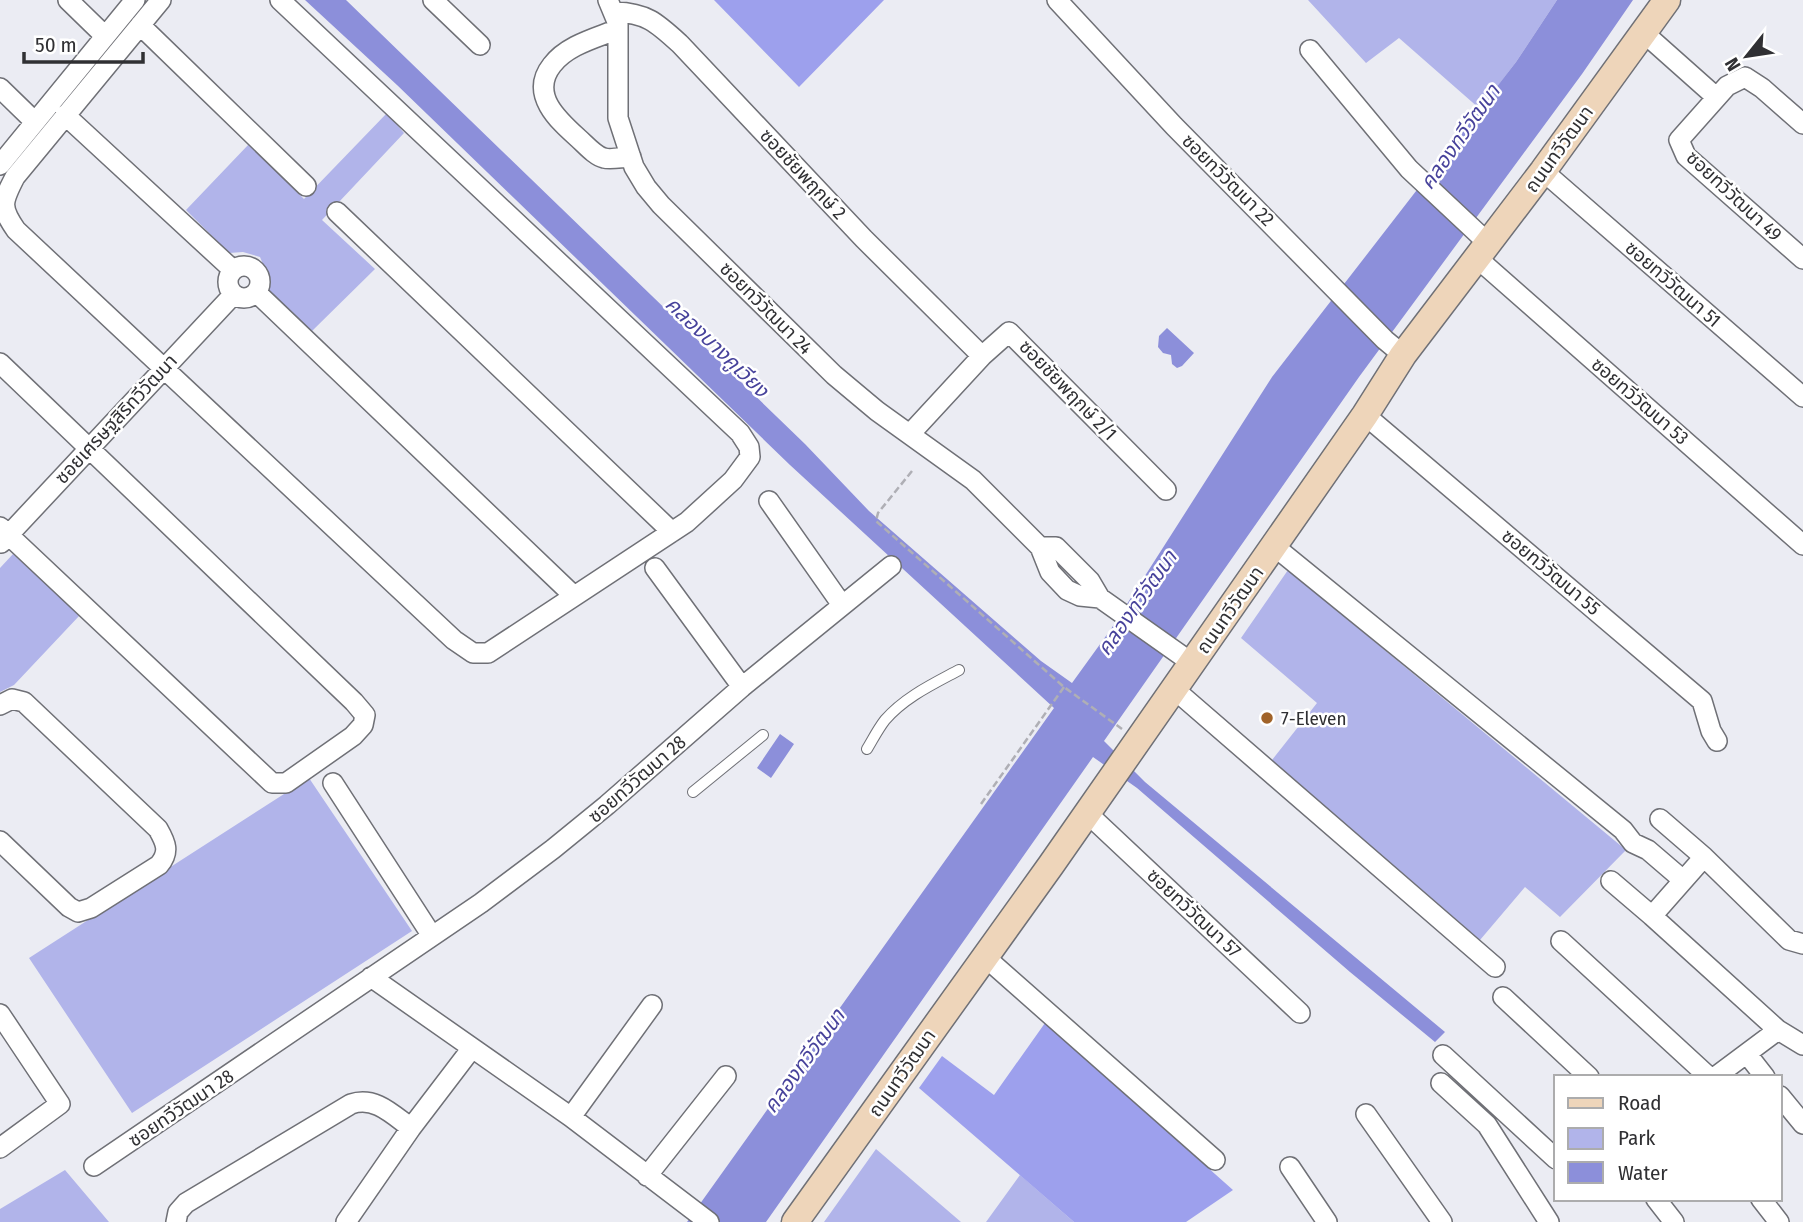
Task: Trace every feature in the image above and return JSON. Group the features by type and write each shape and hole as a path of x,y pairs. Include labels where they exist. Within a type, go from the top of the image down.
{"main road":[{"name":"ถนนทวีวัฒนา","path":"795,1222 1119,769 1365,415 1394,348 1479,243 1544,171 1667,0"}],"street":[{"path":"68,0 105,36"},
{"path":"0,165 135,0"},
{"path":"161,0 15,177 3,201 4,215 16,230 454,640 473,653 488,653 687,522 733,480 750,457 748,447 740,433 280,0"},
{"path":"433,0 480,45"},
{"name":"ซอยทวีวัฒนา 22","path":"1057,0 1174,126 1394,348"},
{"path":"614,14 584,42 551,66 544,82 545,99 555,117 588,148 603,158 631,157"},
{"name":"ซอยทวีวัฒนา 24","path":"614,14 618,118 631,157 646,187 661,205 834,375 877,411 973,480 1040,547 1056,547 1090,581 1107,604 1192,663"},
{"name":"ซอยชัยพฤกษ์ 2","path":"614,14 644,16 659,24 864,239 982,356"},
{"path":"140,25 306,186"},
{"path":"1644,33 1716,97"},
{"name":"ซอยทวีวัฒนา 53","path":"1310,50 1409,169 1479,243 1803,545"},
{"name":"ซอยทวีวัฒนา 49","path":"1803,124 1762,88 1745,77 1727,86 1679,140 1686,156 1803,258"},
{"path":"0,88 35,122"},
{"path":"65,115 233,270"},
{"name":"ซอยทวีวัฒนา 51","path":"1544,171 1803,397"},
{"path":"337,212 672,532"},
{"path":"243,266 253,269 261,283 257,293 242,299 233,295 228,285 233,270 243,266"},
{"path":"257,293 574,596"},
{"name":"ซอยเศรษฐสิริทวีวัฒนา","path":"3,536 89,449 233,295"},
{"name":"ซอยชัยพฤกษ์ 2/1","path":"910,434 982,356 1009,332 1015,335 1166,491"},
{"path":"0,363 354,702 365,715 363,725 353,736 286,783 272,783 3,536"},
{"name":"ซอยทวีวัฒนา 55","path":"1365,415 1702,701 1717,741"},
{"path":"769,501 842,606"},
{"path":"1274,546 1623,830 1640,836 1648,850 1683,880"},
{"name":"ซอยทวีวัฒนา 28","path":"94,1166 481,903 553,849 742,687 891,566"},
{"path":"655,568 742,687"},
{"path":"1174,689 1495,967"},
{"path":"0,705 12,699 24,702 158,829 167,845 166,857 159,865 91,908 78,912 69,908 0,841"},
{"path":"333,783 432,936"},
{"name":"ซอยทวีวัฒนา 57","path":"1087,813 1300,1013"},
{"path":"1660,819 1704,857 1789,940 1803,944"},
{"path":"1652,916 1704,857"},
{"path":"1611,881 1778,1030 1803,1045"},
{"path":"1561,941 1707,1075"},
{"path":"985,957 1215,1160"},
{"path":"371,977 571,1117 709,1222"},
{"path":"1503,997 1587,1075"},
{"path":"571,1117 652,1006"},
{"path":"0,1014 60,1104 0,1148"},
{"path":"1718,1075 1778,1030"},
{"path":"346,1222 411,1128 472,1048"},
{"path":"1746,1054 1763,1075"},
{"path":"1443,1055 1554,1157"},
{"path":"647,1176 726,1076"},
{"path":"1441,1083 1487,1125 1542,1219"},
{"path":"1782,1098 1803,1124"},
{"path":"176,1222 178,1212 186,1203 351,1104 363,1100 377,1104 411,1128"},
{"path":"1366,1114 1442,1222"},
{"path":"1290,1167 1327,1222"},
{"path":"1658,1201 1674,1222"},
{"path":"1763,1201 1779,1222"}],"lane":[{"path":"867,749 885,721 906,701 960,670"},
{"path":"693,792 763,735"}],"path":[{"path":"912,471 878,513 876,520 1065,688 1117,726"},
{"path":"981,804 1065,688"}],"green space":[{"path":"1308,0 1557,0 1516,62 1480,109 1399,38 1366,63"},
{"path":"387,113 404,133 322,220 375,269 312,331 269,291 268,276 260,257 243,252 229,253 186,210 249,144 304,199"},
{"path":"13,554 80,615 14,685 0,692 0,568"},
{"path":"1288,570 1626,850 1560,917 1525,887 1480,940 1272,760 1317,703 1241,638"},
{"path":"309,778 412,931 132,1113 29,958"},
{"path":"876,1149 961,1222 824,1222"},
{"path":"65,1170 109,1222 0,1222 0,1209"},
{"path":"1020,1175 1074,1222 986,1222"}],"shaded area":[{"path":"714,0 884,0 799,87"},
{"path":"1045,1023 1233,1190 1186,1222 1074,1222 919,1088 942,1056 994,1095"}],"water":[{"name":"คลองทวีวัฒนา","path":"305,0 346,0 805,444 869,511 1041,661 1072,683 1111,629 1272,377 1516,62 1557,0 1633,0 1582,74 1359,377 1104,741 1145,782 1445,1032 1435,1042 1137,788 1093,757 766,1222 687,1222 1054,708 790,465 397,85"},
{"path":"1167,328 1194,353 1177,368 1172,364 1171,355 1163,353 1158,347 1159,336"},
{"path":"780,734 794,744 771,778 757,768"}],"place":[{"name":"7-Eleven","path":"1267,718"}],"water label":[{"name":"คลองบางคูเวียง","path":"717,347"}]}
